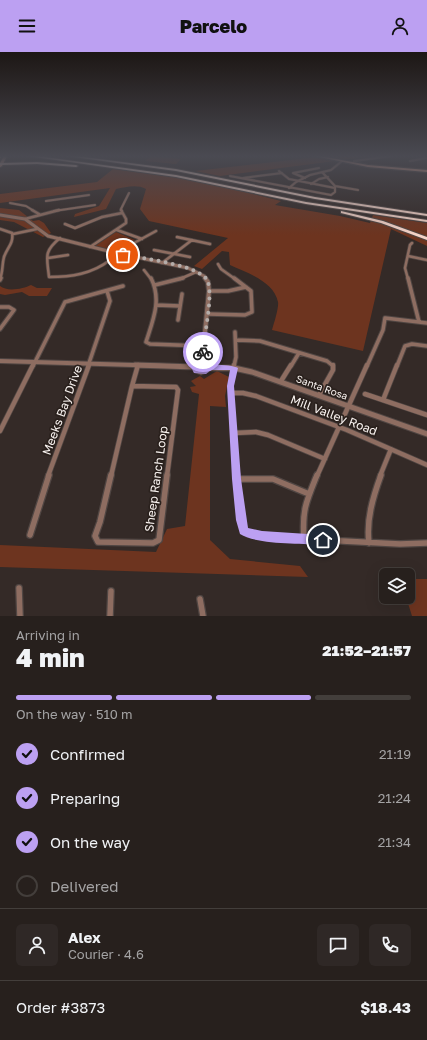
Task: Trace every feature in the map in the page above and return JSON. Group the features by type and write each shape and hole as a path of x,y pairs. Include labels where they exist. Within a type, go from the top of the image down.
{"highway":[{"path":"211,182 377,220 427,239"},
{"path":"240,182 315,198 427,215"},
{"path":"281,198 427,221"},
{"path":"315,198 427,212"}],"street":[{"path":"261,182 331,195 334,193 335,187 332,182"},
{"path":"289,188 296,182"},
{"path":"298,182 358,190"},
{"path":"90,246 126,224 126,219 121,209 129,193"},
{"path":"46,201 89,195"},
{"path":"65,199 68,208"},
{"path":"10,203 23,205 39,214"},
{"path":"24,219 39,214 68,208 95,205"},
{"path":"65,224 76,228 99,217 122,213"},
{"path":"0,214 20,217 44,234 120,254 188,268 207,279 209,291 208,314 202,362"},
{"path":"0,229 8,230 13,234"},
{"path":"13,234 37,229"},
{"path":"117,230 142,239"},
{"path":"120,254 156,231"},
{"path":"0,280 2,275 2,259 12,240 13,234"},
{"path":"177,237 210,244"},
{"path":"60,238 48,248 46,252 48,258 49,275 51,277 90,272 104,266 110,260"},
{"path":"162,262 173,253 186,246 192,240"},
{"path":"412,243 405,268 419,322"},
{"path":"154,250 190,257"},
{"path":"48,258 68,255"},
{"path":"408,256 427,260"},
{"path":"208,314 249,314 252,312 251,291 221,269 218,264"},
{"path":"144,270 150,276 158,295 146,342 150,344 203,346"},
{"path":"154,285 181,279 196,272"},
{"path":"0,431 65,302 107,292 123,286"},
{"path":"209,291 228,291 246,287"},
{"name":"Meeks Bay Drive","path":"30,535 40,502 89,364 97,334 110,301 107,292"},
{"path":"178,320 182,294"},
{"path":"156,305 180,306"},
{"path":"0,307 9,307 14,310 0,329"},
{"path":"304,539 304,514 309,494 383,330 385,318 427,323"},
{"path":"236,332 231,393 237,479 241,520 244,531 248,534 262,536 304,539 369,543 427,543"},
{"path":"236,340 260,341 327,361 333,365 333,370 319,395"},
{"path":"383,400 406,346 412,344 427,346"},
{"path":"281,381 299,353"},
{"path":"0,361 194,367 196,364 202,362 207,363 209,368 206,371 201,372 197,371 194,367"},
{"name":"Sheep Ranch Loop","path":"132,386 169,386 176,387 178,390 159,540 153,543 98,542 95,536 132,386 138,365"},
{"name":"Santa Rosa","path":"209,368 234,368 252,372 281,381 427,434"},
{"name":"Mill Valley Road","path":"231,393 243,393 256,396 339,427 427,465"},
{"path":"365,394 427,415"},
{"path":"234,433 256,432 268,435 325,459"},
{"path":"369,543 367,534 371,508 390,449"},
{"path":"237,479 273,479 309,494"},
{"path":"20,588 20,616"},
{"path":"110,616 111,591"},
{"path":"200,599 203,616"}],"shaded area":[{"path":"94,182 205,182 281,201 275,205 340,216 370,223 373,215 427,223 427,246 391,229 363,351 272,330 278,305 275,295 266,283 230,265 229,252 222,251 202,269 194,266 228,238 149,221 140,209 146,189 143,187 135,186 116,189 106,209 74,217 75,214 99,206 110,188 0,203 0,194"},
{"path":"0,208 19,210 33,221 39,220 44,223 51,233 43,237 14,222 0,220"},
{"path":"116,232 135,240 118,252 95,246"},
{"path":"31,285 37,288 52,288 47,296 29,296 22,292 5,295 0,294 0,286 7,289 15,289 24,288"},
{"path":"217,371 229,377 225,396 226,407 210,406 210,540 230,559 300,566 308,577 0,567 0,545 156,552 167,529 185,526 199,394 192,392 190,387 196,386 191,381 200,376 204,379"},
{"path":"415,579 427,579 427,616 412,616 408,604 415,604"}],"way so far":[{"path":"123,255 188,268 201,274 207,279 209,291 208,314 203,352"}],"route":[{"path":"203,352 202,362 196,364 194,367 197,371 206,371 209,368 234,368 230,386 242,529 248,534 262,536 323,540"}]}
